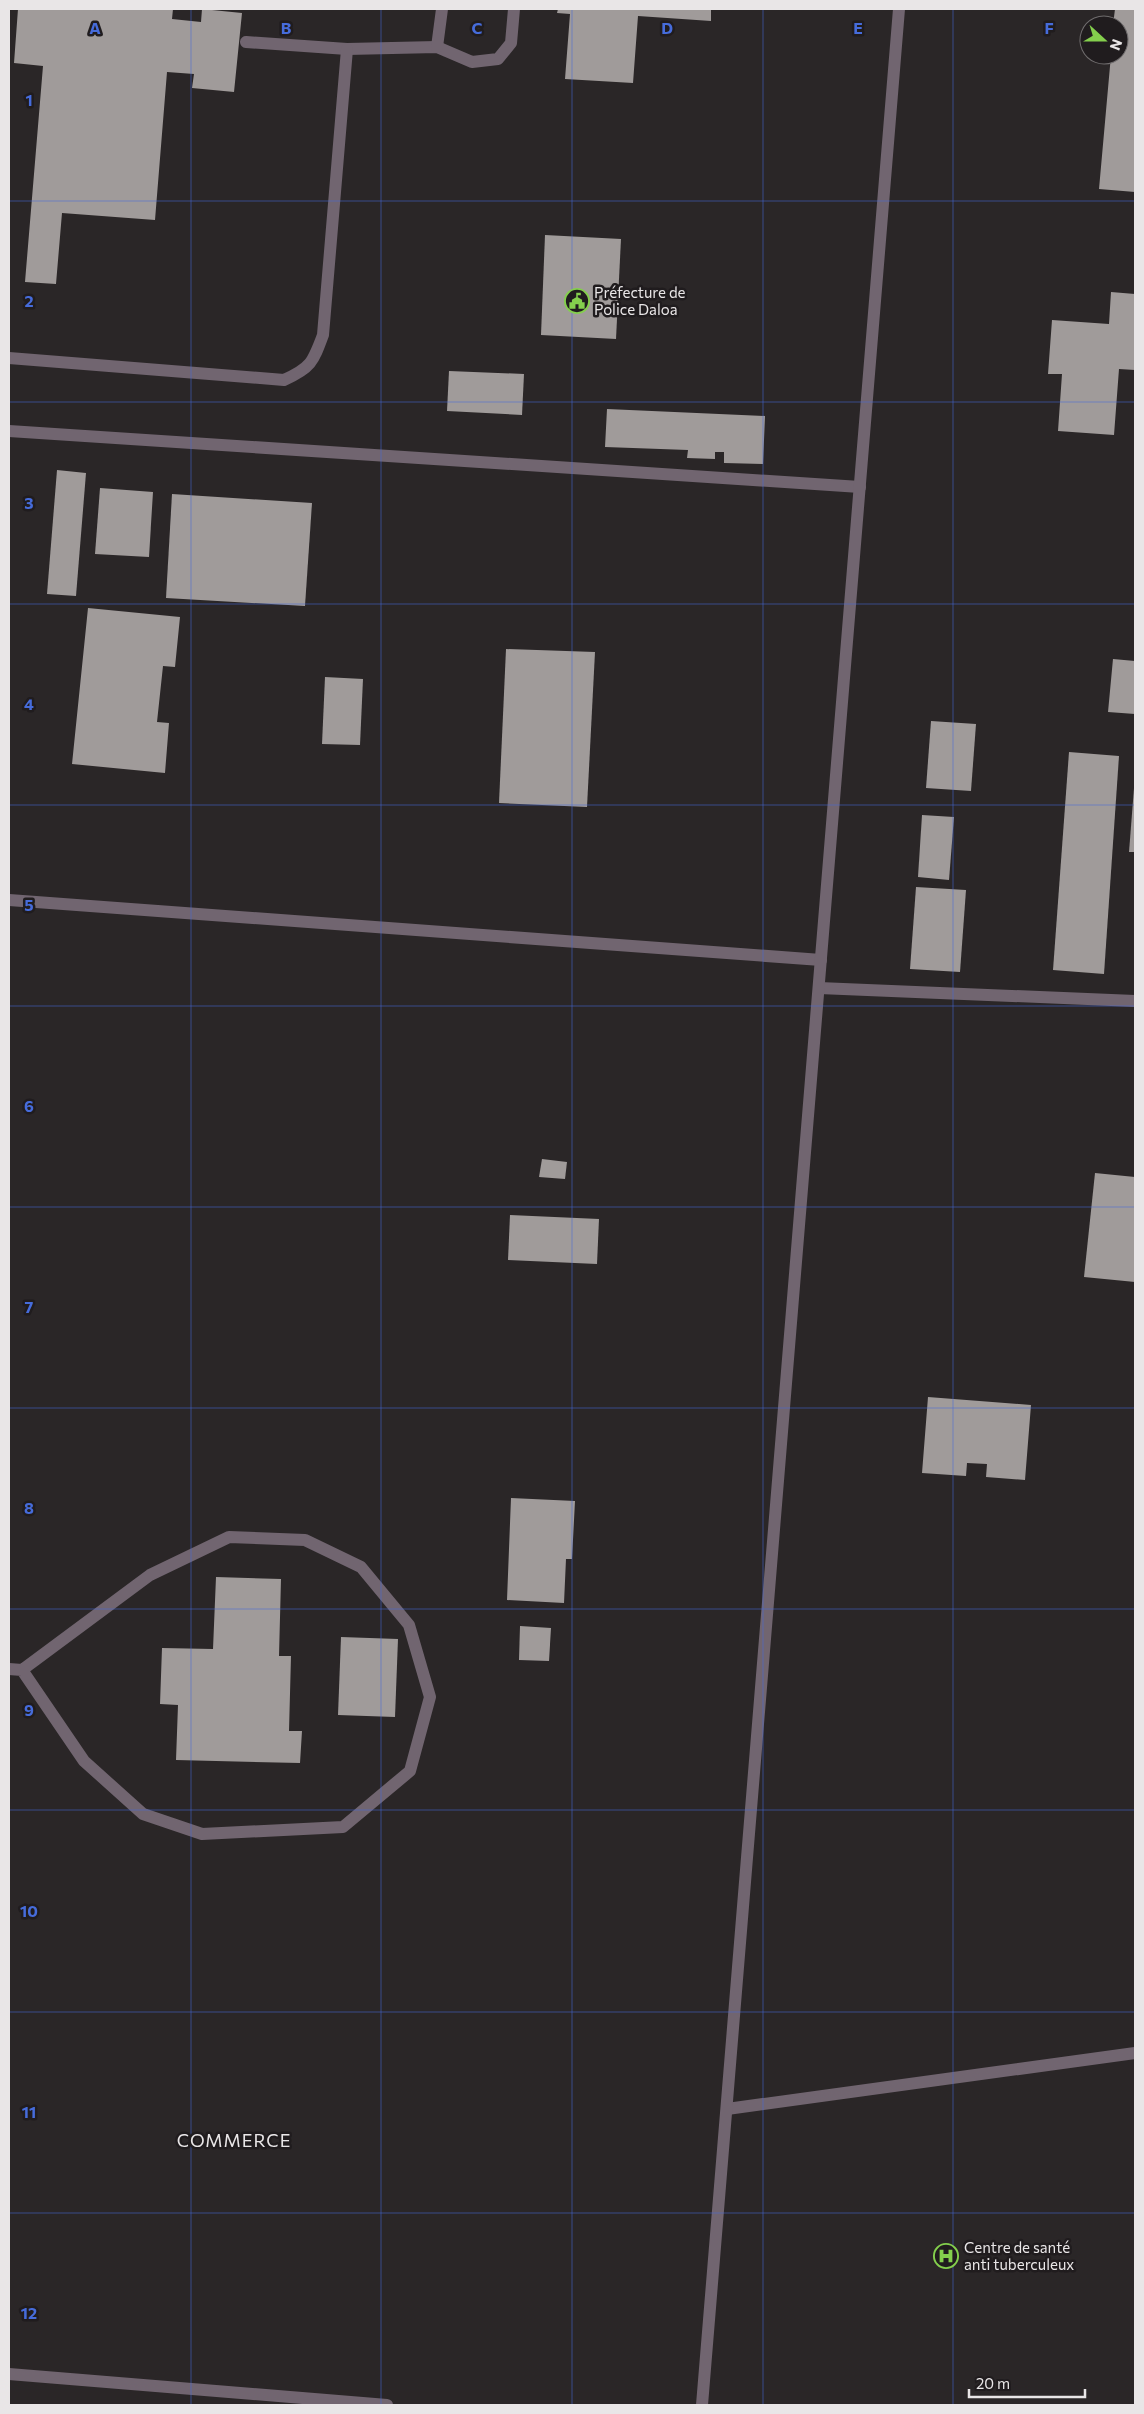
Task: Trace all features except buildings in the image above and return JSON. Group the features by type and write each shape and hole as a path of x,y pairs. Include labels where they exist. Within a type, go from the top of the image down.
{"street":[{"path":"437,47 442,9"},
{"path":"246,42 347,49 437,47 472,62 498,59 511,43 514,9"},
{"path":"702,2405 899,9"},
{"path":"9,358 284,380 304,371 315,357 323,335 347,49"},
{"path":"9,431 860,487"},
{"path":"9,900 821,960"},
{"path":"819,988 1135,1001"},
{"path":"229,1537 305,1540 361,1567 409,1625 430,1697 410,1771 342,1827 202,1834 143,1814 84,1761 15,1670 150,1575 229,1537"},
{"path":"727,2109 1135,2053"},
{"path":"9,2374 387,2405"}],"place":[{"name":"Préfecture de Police Daloa","path":"577,301"},
{"name":"Centre de santé anti tuberculeux","path":"946,2256"}],"district":[{"name":"COMMERCE","path":"234,2140"}]}
